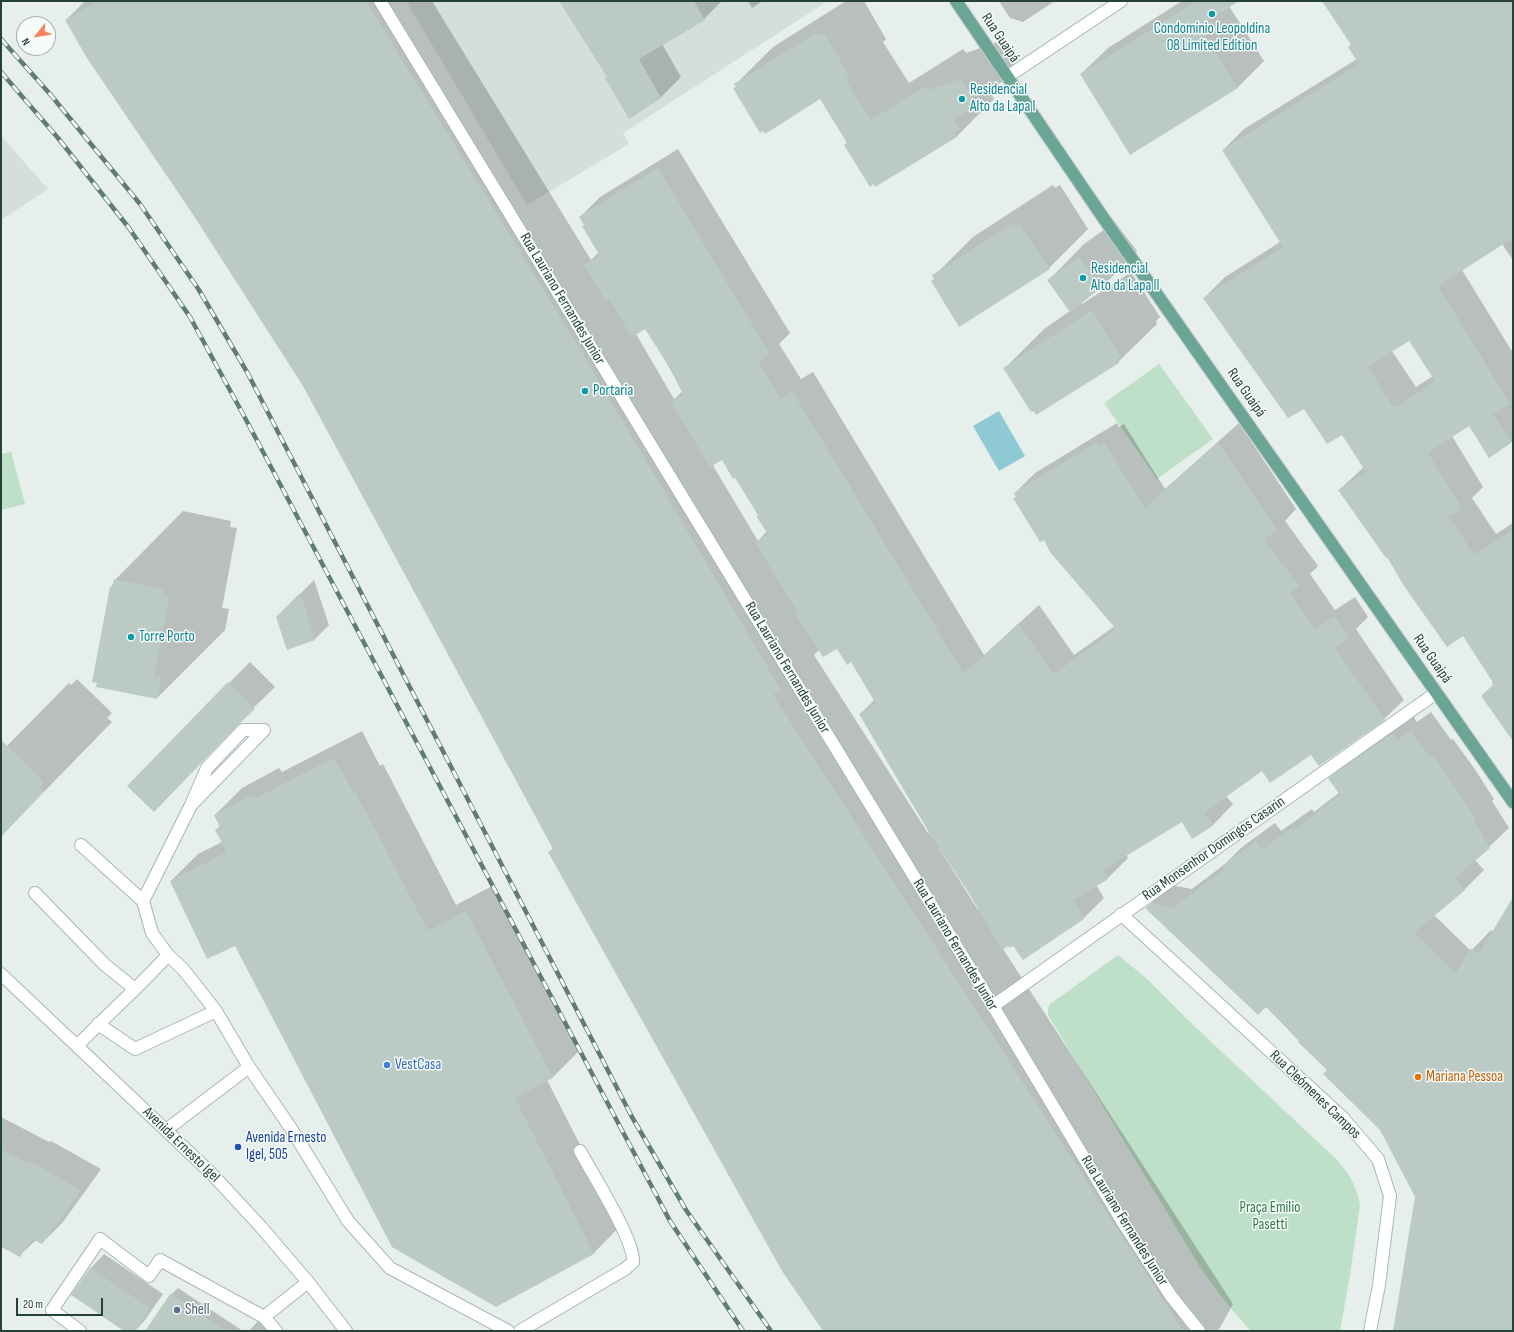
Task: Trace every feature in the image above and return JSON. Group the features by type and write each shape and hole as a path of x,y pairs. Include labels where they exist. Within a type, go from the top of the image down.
{"main road":[{"name":"Rua Guaipá","path":"956,1 1102,216 1513,802"}],"street":[{"name":"Rua Lauriano Fernandes Junior","path":"380,1 993,1006 1122,1221 1171,1296 1199,1331"},
{"path":"1007,77 1121,1"},
{"name":"Rua Monsenhor Domingos Casarin","path":"993,1006 1121,914 1436,693"},
{"path":"143,901 191,805 206,768 243,730 264,730 191,805"},
{"path":"81,845 143,901 152,933 168,956 183,969 216,1011 249,1067 292,1130 348,1221 390,1268 508,1331"},
{"path":"35,893 105,965 134,990"},
{"name":"Rua Cleómenes Campos","path":"1121,914 1343,1118 1378,1159 1390,1196 1380,1285 1370,1331"},
{"path":"77,1046 98,1024 146,980 168,956"},
{"name":"Avenida Ernesto Igel","path":"1,974 230,1192 308,1282 346,1331"},
{"path":"98,1024 135,1049 216,1011"},
{"path":"166,1130 249,1067"},
{"path":"520,1331 625,1269 633,1262 627,1237 580,1151"},
{"path":"80,1331 52,1310 100,1239 149,1276 160,1260 264,1317 276,1331"},
{"path":"264,1317 308,1282"}],"shaded area":[{"path":"406,1 828,1 623,133 629,144 527,205"},
{"path":"1,136 48,189 1,220"}],"green space":[{"path":"1159,364 1213,439 1157,479 1104,403"},
{"path":"11,452 25,504 1,510 1,454"},
{"name":"Praça Emílio Pasetti","path":"1118,955 1145,977 1189,1021 1335,1158 1351,1179 1357,1191 1360,1205 1340,1331 1251,1331 1224,1300 1200,1267 1048,1015 1048,1008 1050,1004"}],"water":[{"path":"999,411 1025,456 999,471 973,426"}],"building":[{"path":"98,1 366,1 581,351 781,690 773,695 1183,1331 823,1331 782,1271 548,852 553,849 303,386 192,213 87,58 65,20"},
{"path":"559,1 694,1 705,20 639,59 661,98 629,119 605,78 607,77"},
{"path":"1197,1 1239,1 1199,26 1238,88 1130,155 1080,74"},
{"path":"1322,1 1513,1 1513,238 1438,286 1510,404 1493,414 1511,443 1489,458 1469,426 1428,453 1462,509 1449,517 1474,555 1513,530 1513,741 1481,696 1494,684 1463,636 1447,647 1404,586 1387,557 1386,558 1338,490 1366,472 1342,435 1327,444 1304,409 1288,418 1203,298 1283,247 1222,150 1359,64 1348,47 1351,45","holes":["1409,341 1435,381 1394,408 1368,367"]},
{"path":"816,33 818,36 824,33 850,77 845,79 871,120 926,86 928,90 961,79 978,106 953,118 960,129 954,132 957,137 875,187 874,184 870,187 844,145 847,143 820,99 765,134 763,131 760,133 733,88 736,87 734,84"},
{"path":"658,168 770,354 758,362 781,399 792,391 964,674 1018,624 1054,674 1116,629 1050,552 1044,540 1040,542 1013,498 1016,497 1014,493 1097,442 1099,446 1104,443 1145,508 1218,442 1277,530 1264,539 1299,586 1290,593 1315,629 1334,616 1349,638 1335,648 1385,720 1319,766 1311,755 1270,783 1262,771 1204,813 1214,825 1192,839 1182,822 1103,870 1108,879 1074,900 1084,919 1023,960 1013,946 1010,948 1008,946 1002,950 970,895 930,834 859,714 876,704 851,662 847,665 837,649 823,657 795,614 798,613 755,542 768,534 756,516 758,515 735,478 733,479 722,460 710,467 671,402 683,394 668,365 645,329 632,337 609,299 606,301 584,265 600,256 582,226 584,225 579,217"},
{"path":"1014,223 1016,226 1020,224 1050,269 959,327 931,281 934,279 932,275"},
{"path":"1079,257 1102,287 1070,312 1047,280"},
{"path":"1092,310 1121,357 1117,360 1119,363 1036,415 1034,411 1031,412 1003,368"},
{"name":"Torre Porto","path":"114,579 163,589 162,595 169,597 154,676 161,677 157,699 96,687 97,683 92,682 110,587 112,587"},
{"path":"300,593 315,640 287,650 276,617"},
{"path":"228,682 255,709 154,812 127,786"},
{"path":"1411,731 1431,758 1434,757 1455,787 1476,819 1473,820 1490,848 1455,878 1465,890 1414,933 1456,973 1471,948 1479,954 1513,897 1513,1331 1393,1331 1415,1197 1380,1130 1323,1074 1327,1070 1298,1042 1299,1041 1266,1007 1258,1015 1145,908 1152,903 1172,908 1224,869 1222,866 1256,841 1262,850 1293,827 1294,830 1340,795 1328,778 1393,733 1398,740"},
{"path":"1,740 44,782 39,787 44,791 1,837"},
{"path":"334,758 353,792 355,791 428,931 466,911 553,1078 515,1098 594,1254 496,1307 392,1247 235,946 207,959 170,881 227,852 215,830 220,827 214,815 252,795 254,799"},
{"path":"1,1149 28,1163 29,1161 81,1190 42,1244 32,1239 20,1257 1,1247"},
{"path":"90,1268 150,1308 135,1331 124,1331 71,1295"},
{"name":"Shell","path":"170,1294 226,1331 145,1331"}],"railway":[{"path":"1,39 50,94 140,204 199,290 247,372 632,1117 686,1210 771,1331"},
{"path":"1,72 58,138 129,228 190,317 244,416 670,1221 743,1331"}],"place":[{"name":"Condomínio Leopoldina 08 Limited Edition","path":"1212,14"},
{"name":"Residencial Alto da Lapa I","path":"962,99"},
{"name":"Residencial Alto da Lapa II","path":"1083,278"},
{"name":"Portaria","path":"585,391"},
{"name":"Torre Porto","path":"131,637"},
{"name":"VestCasa","path":"387,1065"},
{"name":"Mariana Pessoa","path":"1418,1077"},
{"name":"Avenida Ernesto Igel, 505","path":"238,1147"},
{"name":"Shell","path":"177,1310"}]}
